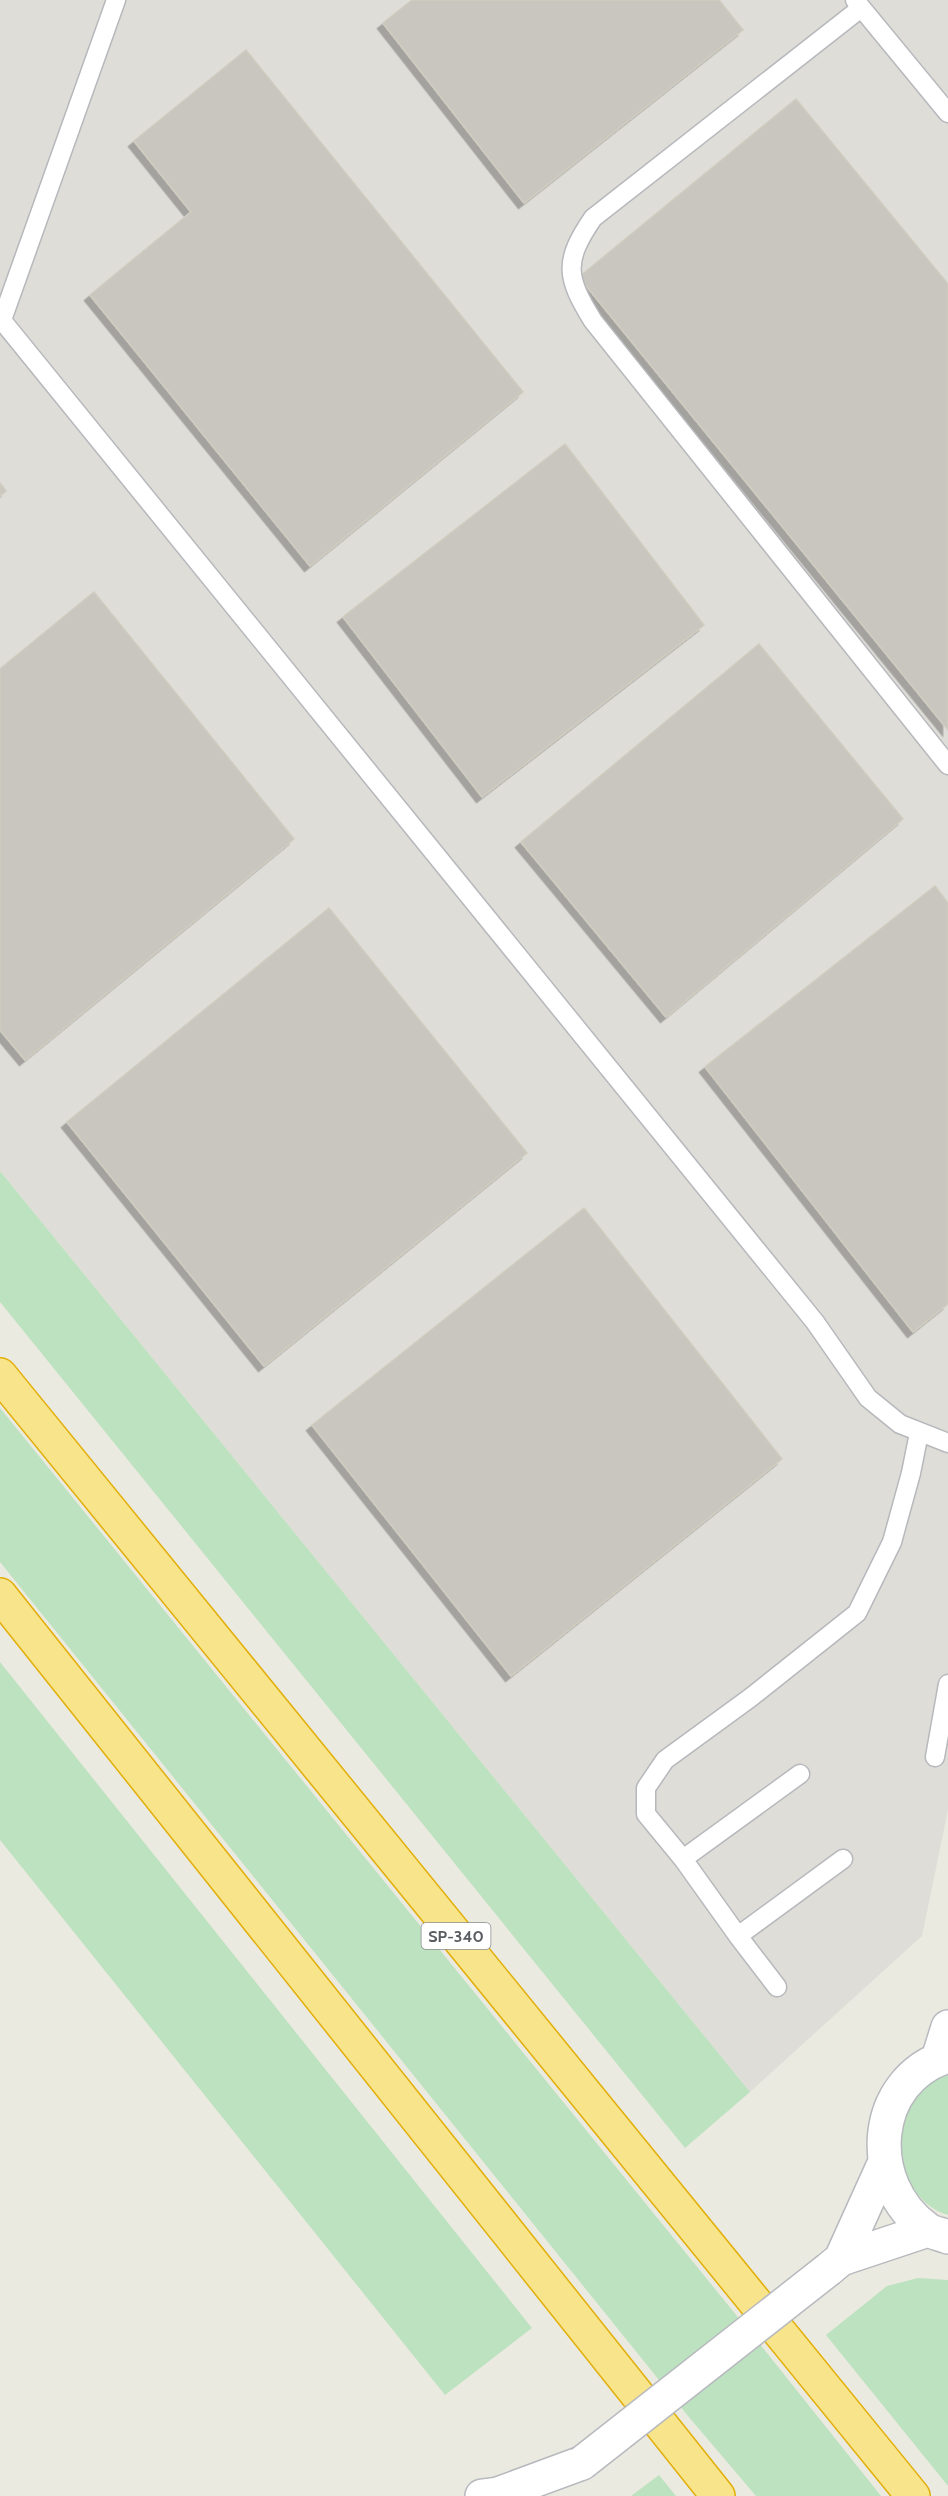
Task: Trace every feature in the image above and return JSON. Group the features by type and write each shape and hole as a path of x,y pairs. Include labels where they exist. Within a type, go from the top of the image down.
{"highway":[{"name":"SP-340","path":"0,1375 913,2496"},
{"path":"0,1595 718,2496"}],"main road":[{"path":"938,2233 898,2202 884,2164 884,2132 893,2103 912,2077 943,2058 948,2027"},
{"path":"835,2264 884,2164"},
{"path":"554,2496 582,2463 835,2264 938,2233"},
{"path":"482,2496 498,2494 582,2463"}],"lane":[{"path":"116,0 1,319 815,1322 868,1398 900,1424 948,1443"},
{"path":"948,113 858,4 593,218 577,241 571,264 574,292 593,321 948,765"},
{"path":"777,1987 683,1859 646,1814 646,1788 665,1760 750,1698 857,1613 892,1542 911,1473 919,1433"},
{"path":"935,1757 948,1684"},
{"path":"683,1859 800,1774"},
{"path":"738,1936 843,1859"}],"shaded area":[{"path":"0,0 948,0 948,1810 922,1936 750,2092 0,1171"}],"green space":[{"path":"0,1171 750,2092 685,2148 0,1302"},
{"path":"0,1408 881,2496 756,2496 688,2416 0,1562"},
{"path":"0,1662 532,2328 445,2395 0,1840"},
{"path":"948,2068 948,2215 931,2207 918,2195 903,2163 901,2145 902,2127 907,2109 915,2094 926,2083"},
{"path":"918,2278 948,2280 948,2486 826,2335 887,2286"},
{"path":"659,2475 676,2496 631,2496"}],"building":[{"path":"412,0 719,0 743,30 524,203 383,23"},
{"path":"246,50 523,392 310,566 90,295 191,212 134,141"},
{"path":"796,99 948,284 948,730 579,277"},
{"path":"565,444 704,625 482,797 343,617"},
{"path":"0,483 6,491 0,496"},
{"path":"94,592 294,839 25,1060 0,1030 0,669"},
{"path":"759,644 903,819 666,1017 521,842"},
{"path":"935,886 948,903 948,1304 913,1332 705,1067"},
{"path":"329,908 527,1153 264,1366 67,1122"},
{"path":"584,1208 782,1459 511,1676 312,1425"}]}
